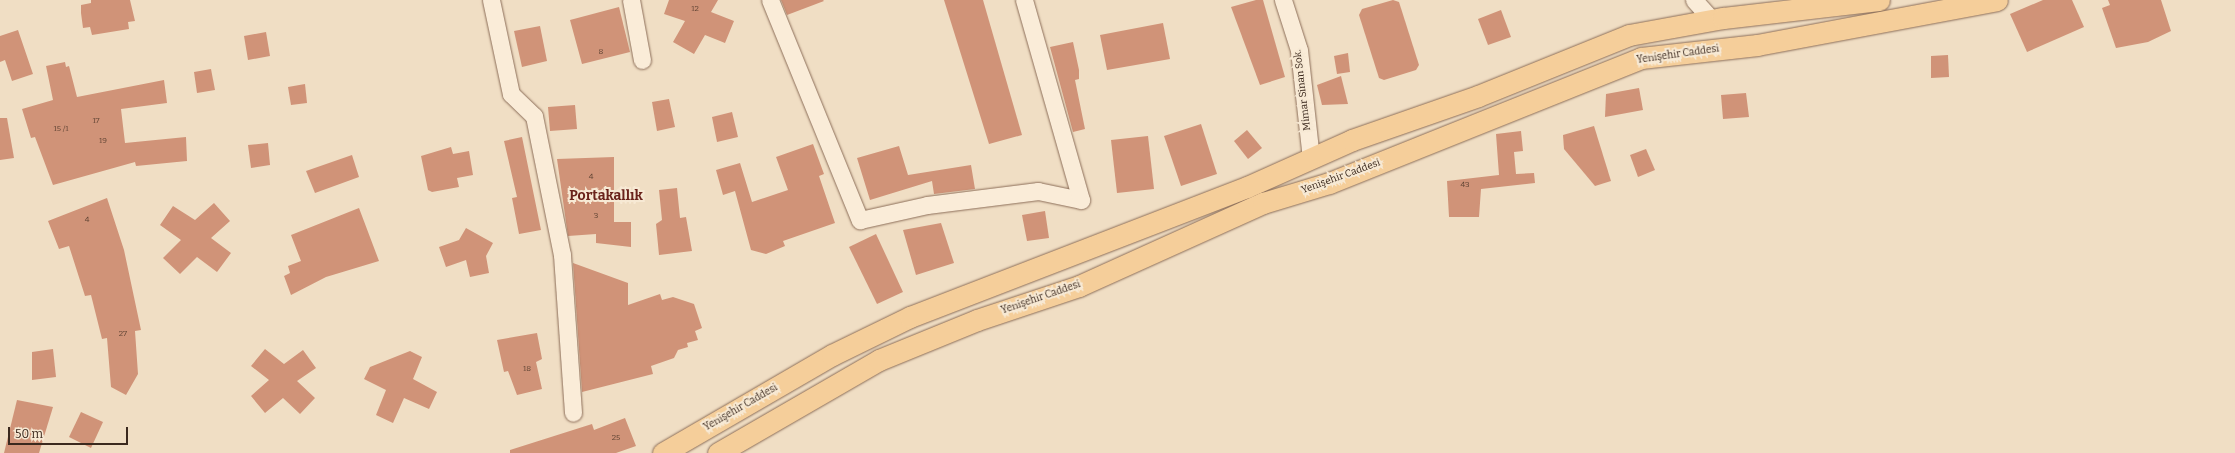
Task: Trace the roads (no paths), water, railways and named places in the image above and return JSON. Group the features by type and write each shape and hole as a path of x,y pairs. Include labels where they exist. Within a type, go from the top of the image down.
{"main road":[{"name":"Yenişehir Caddesi","path":"662,453 832,355 910,317 1247,187 1311,158 1629,35 1712,20 1879,0"},
{"name":"Yenişehir Caddesi","path":"718,453 879,360 977,320 1079,286 1264,203 1329,183 1641,58 1757,45 1997,0"}],"street":[{"path":"491,0 512,94 534,116 562,255 573,413"},
{"path":"631,0 642,60"},
{"path":"770,0 860,220 927,205 1038,191 1081,200 1024,0"},
{"name":"Mimar Sinan Sok.","path":"1283,0 1299,50 1311,158"},
{"path":"1694,0 1712,20"}],"district":[{"name":"Portakallık","path":"606,196"}]}
